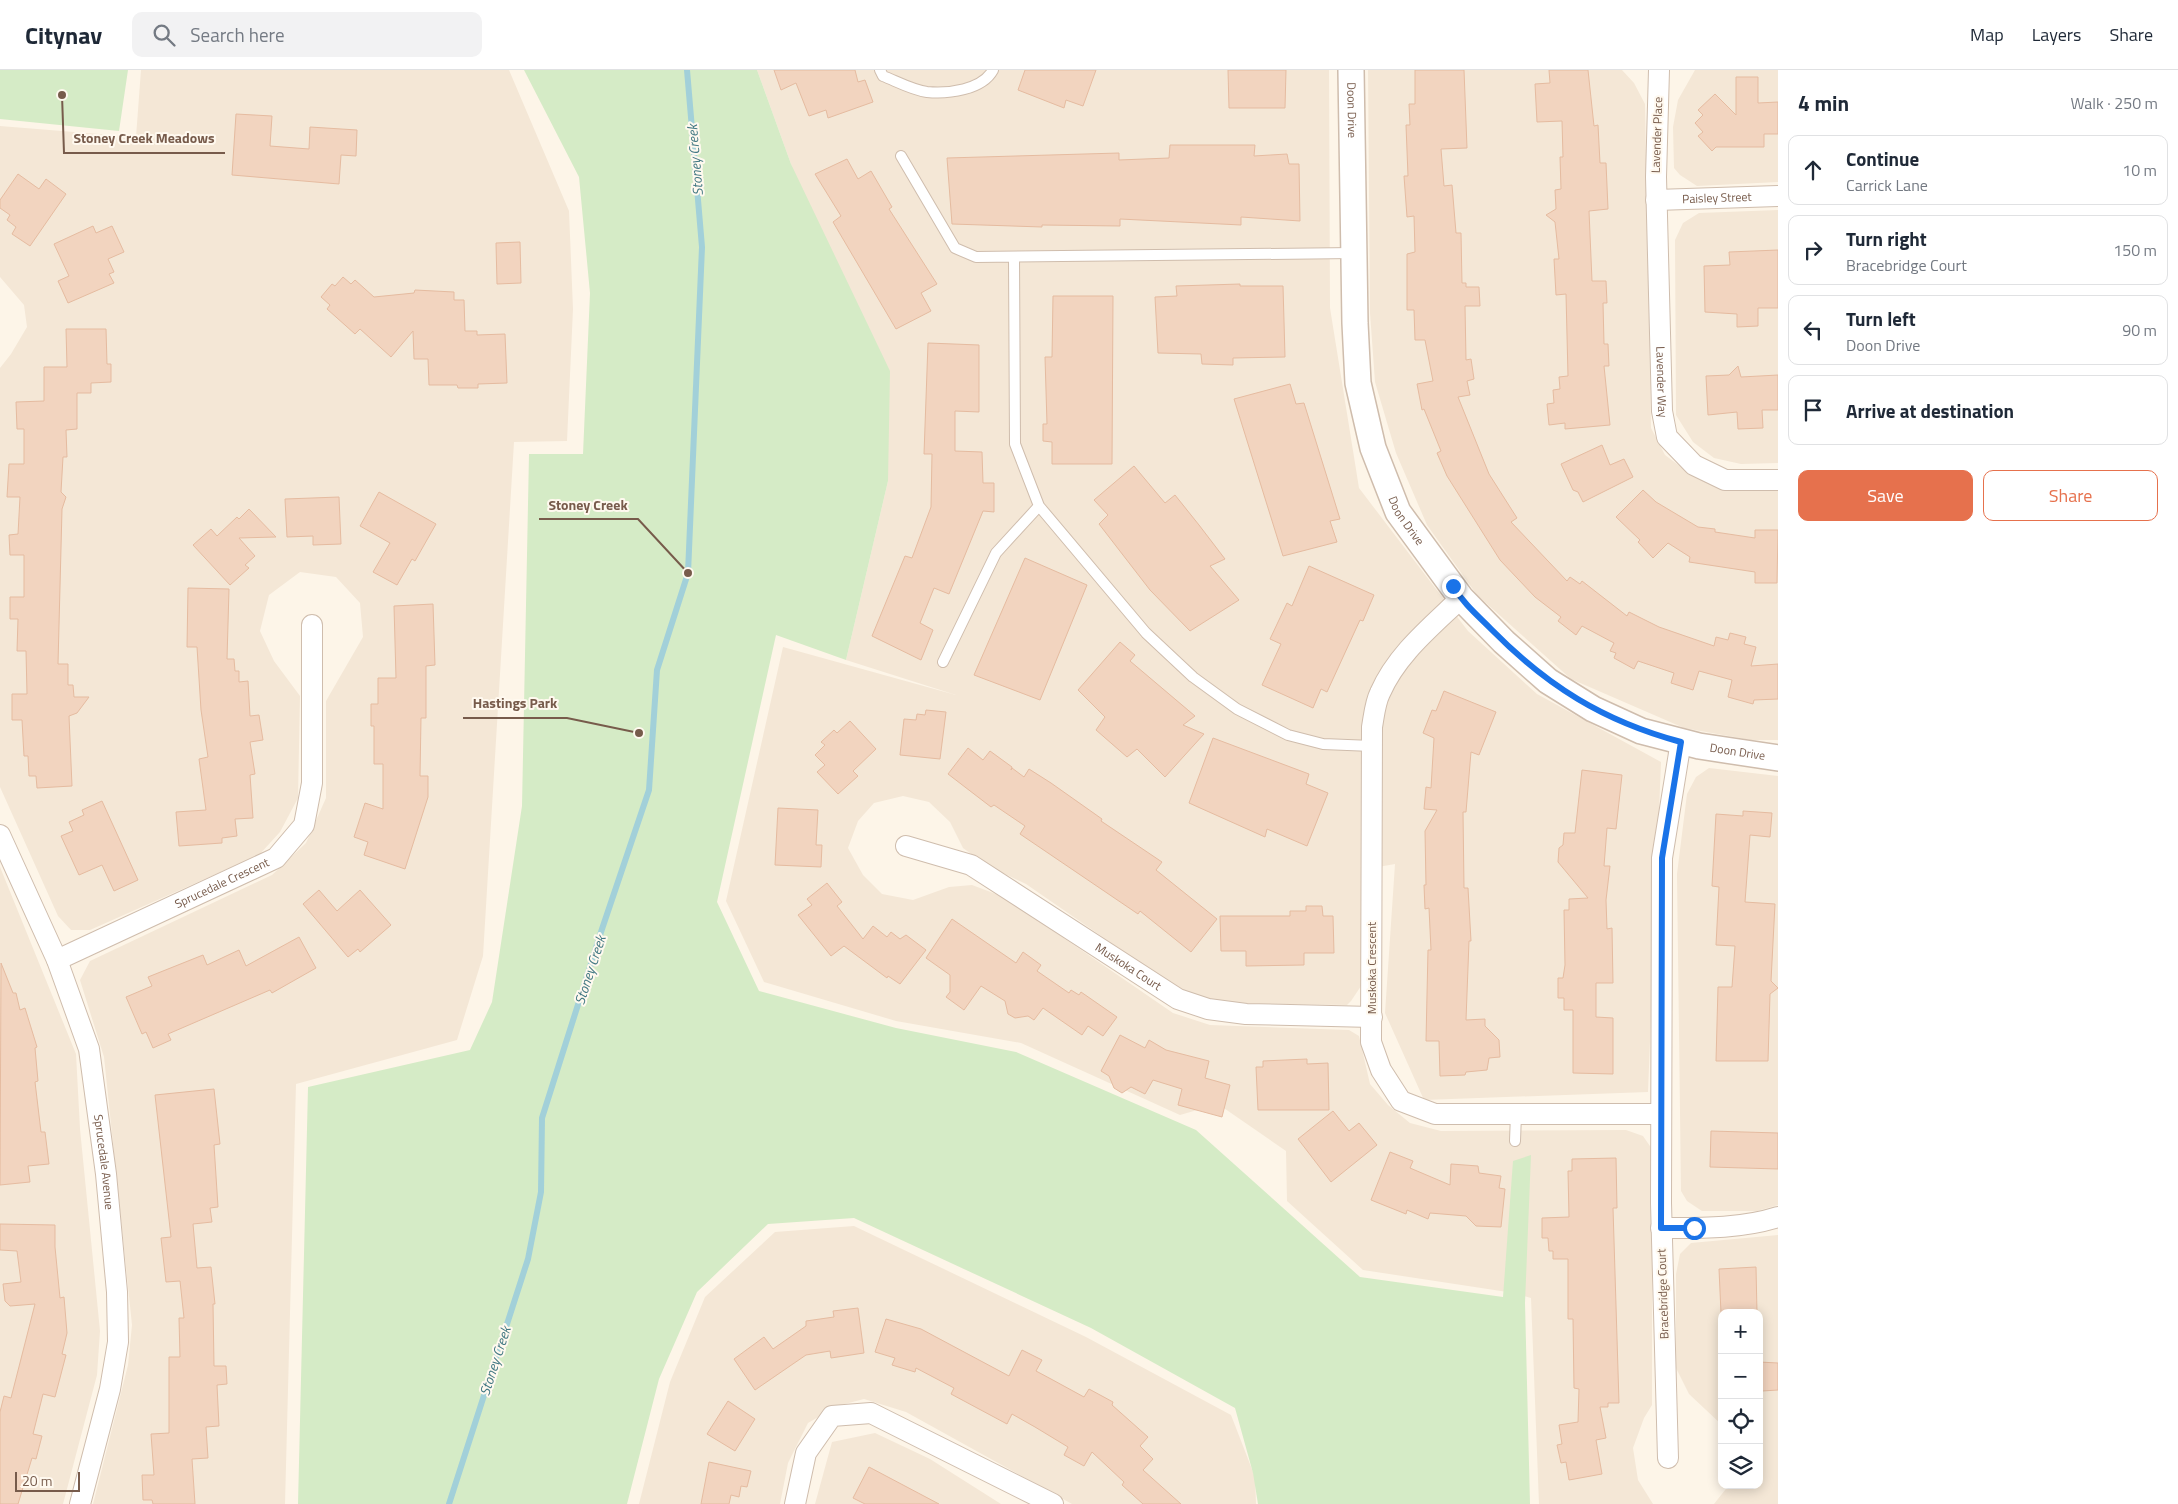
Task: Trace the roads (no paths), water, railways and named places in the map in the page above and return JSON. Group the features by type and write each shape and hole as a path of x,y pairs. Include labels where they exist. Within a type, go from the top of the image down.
{"street":[{"name":"Doon Drive","path":"1352,70 1358,383 1373,448 1398,512 1461,598 1504,642 1548,681 1593,709 1633,727 1681,742 1778,758"},
{"name":"Lavender Place","path":"1656,200 1659,70"},
{"name":"Paisley Street","path":"1656,200 1778,196"},
{"name":"Lavender Way","path":"1656,200 1662,411 1667,437 1694,465 1725,480 1778,480"},
{"name":"Muskoka Crescent","path":"1461,598 1419,638 1398,662 1379,694 1372,727 1371,1042 1378,1060 1401,1101 1436,1114 1660,1114"},
{"name":"Sprucedale Crescent","path":"57,960 276,858 304,825 312,783 312,625"},
{"name":"Bracebridge Court","path":"1668,1458 1661,1228 1662,858 1681,742"},
{"name":"Sprucedale Avenue","path":"0,836 57,960 88,1049 106,1174 117,1292 118,1342 110,1389 80,1504"},
{"name":"Muskoka Court","path":"906,846 971,865 1156,986 1178,998 1208,1010 1246,1014 1372,1017"},
{"path":"1661,1228 1694,1228 1761,1223 1778,1217"},
{"path":"795,1504 806,1453 832,1416 872,1414 1053,1504"}],"lane":[{"path":"880,70 883,76 926,92 963,90 988,78 993,70"},
{"path":"901,156 955,248 976,257 1355,253"},
{"path":"1014,258 1015,444 1040,506 1146,633 1193,677 1222,698 1288,735 1322,744 1372,746"},
{"path":"943,662 996,553 1040,506"},
{"path":"1515,1141 1516,1114"}],"waterway":[{"name":"Stoney Creek","path":"449,1504 528,1259 541,1192 542,1118 602,929 649,790 657,670 688,573 702,247 687,70"}],"place":[{"name":"Stoney Creek Meadows","path":"62,95"},
{"name":"Stoney Creek","path":"688,573"},
{"name":"Hastings Park","path":"639,733"}]}
